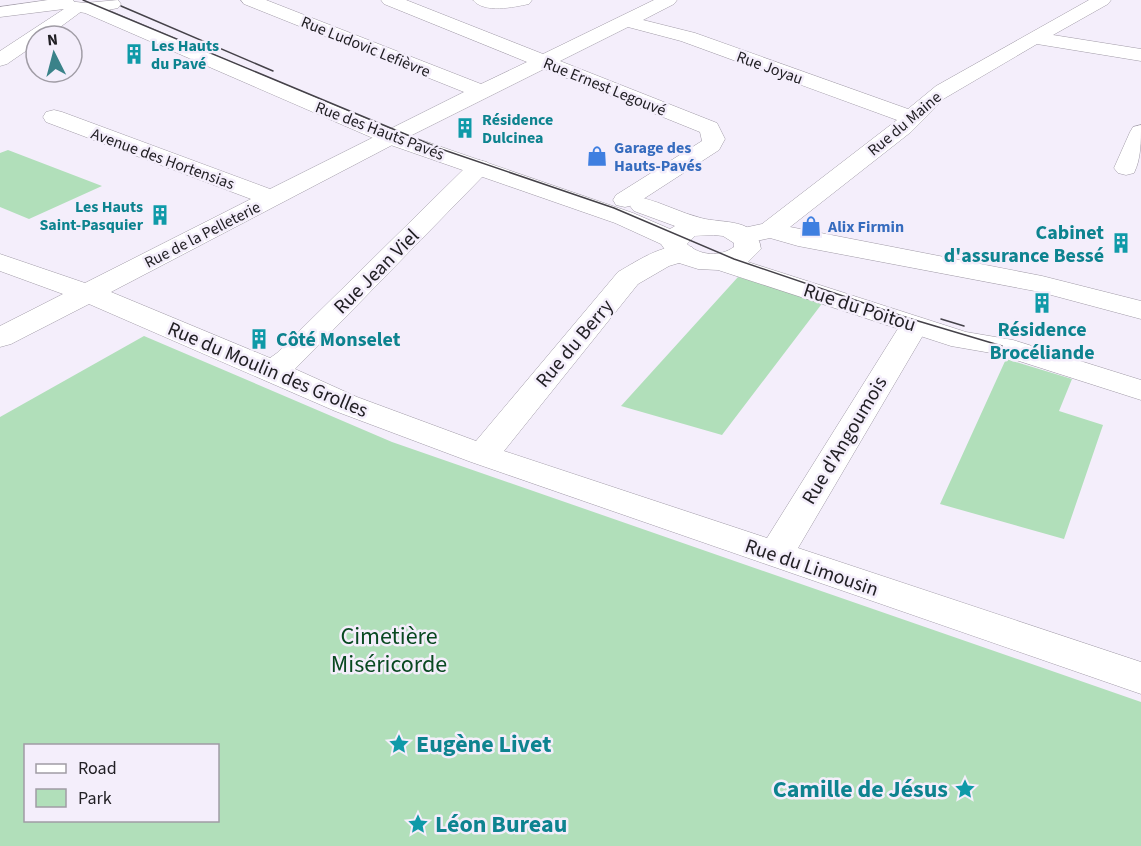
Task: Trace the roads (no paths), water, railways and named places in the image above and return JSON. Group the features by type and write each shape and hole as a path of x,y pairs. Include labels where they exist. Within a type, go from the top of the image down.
{"street":[{"path":"0,12 75,5 107,5 118,0"},
{"name":"Rue des Hauts Pavés","path":"118,0 358,104 403,131 464,146 701,226 725,228 754,237"},
{"name":"Rue Ludovic Lefièvre","path":"250,0 482,92"},
{"name":"Rue Ernest Legouvé","path":"390,0 709,128 714,139 711,145 625,200"},
{"path":"483,0 492,3 523,0"},
{"name":"Rue de la Pelleterie","path":"0,338 403,131 668,0"},
{"name":"Rue du Maine","path":"719,261 738,257 746,252 754,237 903,127 943,90 956,85 968,75 1102,0"},
{"path":"1,59 75,5"},
{"name":"Rue des Hauts Pavés","path":"75,5 403,131 479,167 624,218 678,247"},
{"name":"Rue Joyau","path":"626,21 688,36 886,110 912,117"},
{"path":"1036,38 1141,55"},
{"name":"Avenue des Hortensias","path":"54,117 272,198"},
{"path":"1126,168 1141,132"},
{"name":"Rue Jean Viel","path":"271,371 288,360 479,167"},
{"name":"Rue du Berry","path":"483,455 537,386 628,278 678,247 683,231 701,226"},
{"path":"754,237 798,238 1042,284 1141,310"},
{"name":"Rue du Poitou","path":"754,237 825,275 917,305 964,326 1141,376"},
{"name":"Rue du Poitou","path":"678,247 695,259 719,261 962,340 1002,346 1141,390"},
{"name":"Rue du Moulin des Grolles","path":"0,262 87,294 246,358 346,404 483,455"},
{"name":"Rue d'Angoumois","path":"775,555 914,325"},
{"name":"Rue du Limousin","path":"483,455 1141,678"}],"tram line":[{"path":"83,0 441,149 614,208 734,259 908,318 1002,346"},
{"path":"121,6 273,71"},
{"path":"941,319 964,326"}],"place":[{"name":"Les Hauts du Pavé","path":"134,54"},
{"name":"Résidence Dulcinea","path":"465,128"},
{"name":"Garage des Hauts-Pavés","path":"597,156"},
{"name":"Les Hauts Saint-Pasquier","path":"160,215"},
{"name":"Alix Firmin","path":"811,226"},
{"name":"Cabinet d'assurance Bessé","path":"1121,243"},
{"name":"Résidence Brocéliande","path":"1042,303"},
{"name":"Côté Monselet","path":"259,339"},
{"name":"Eugène Livet","path":"399,744"},
{"name":"Camille de Jésus","path":"965,789"},
{"name":"Léon Bureau","path":"418,824"}],"park label":[{"name":"Cimetière Miséricorde","path":"389,650"}]}
